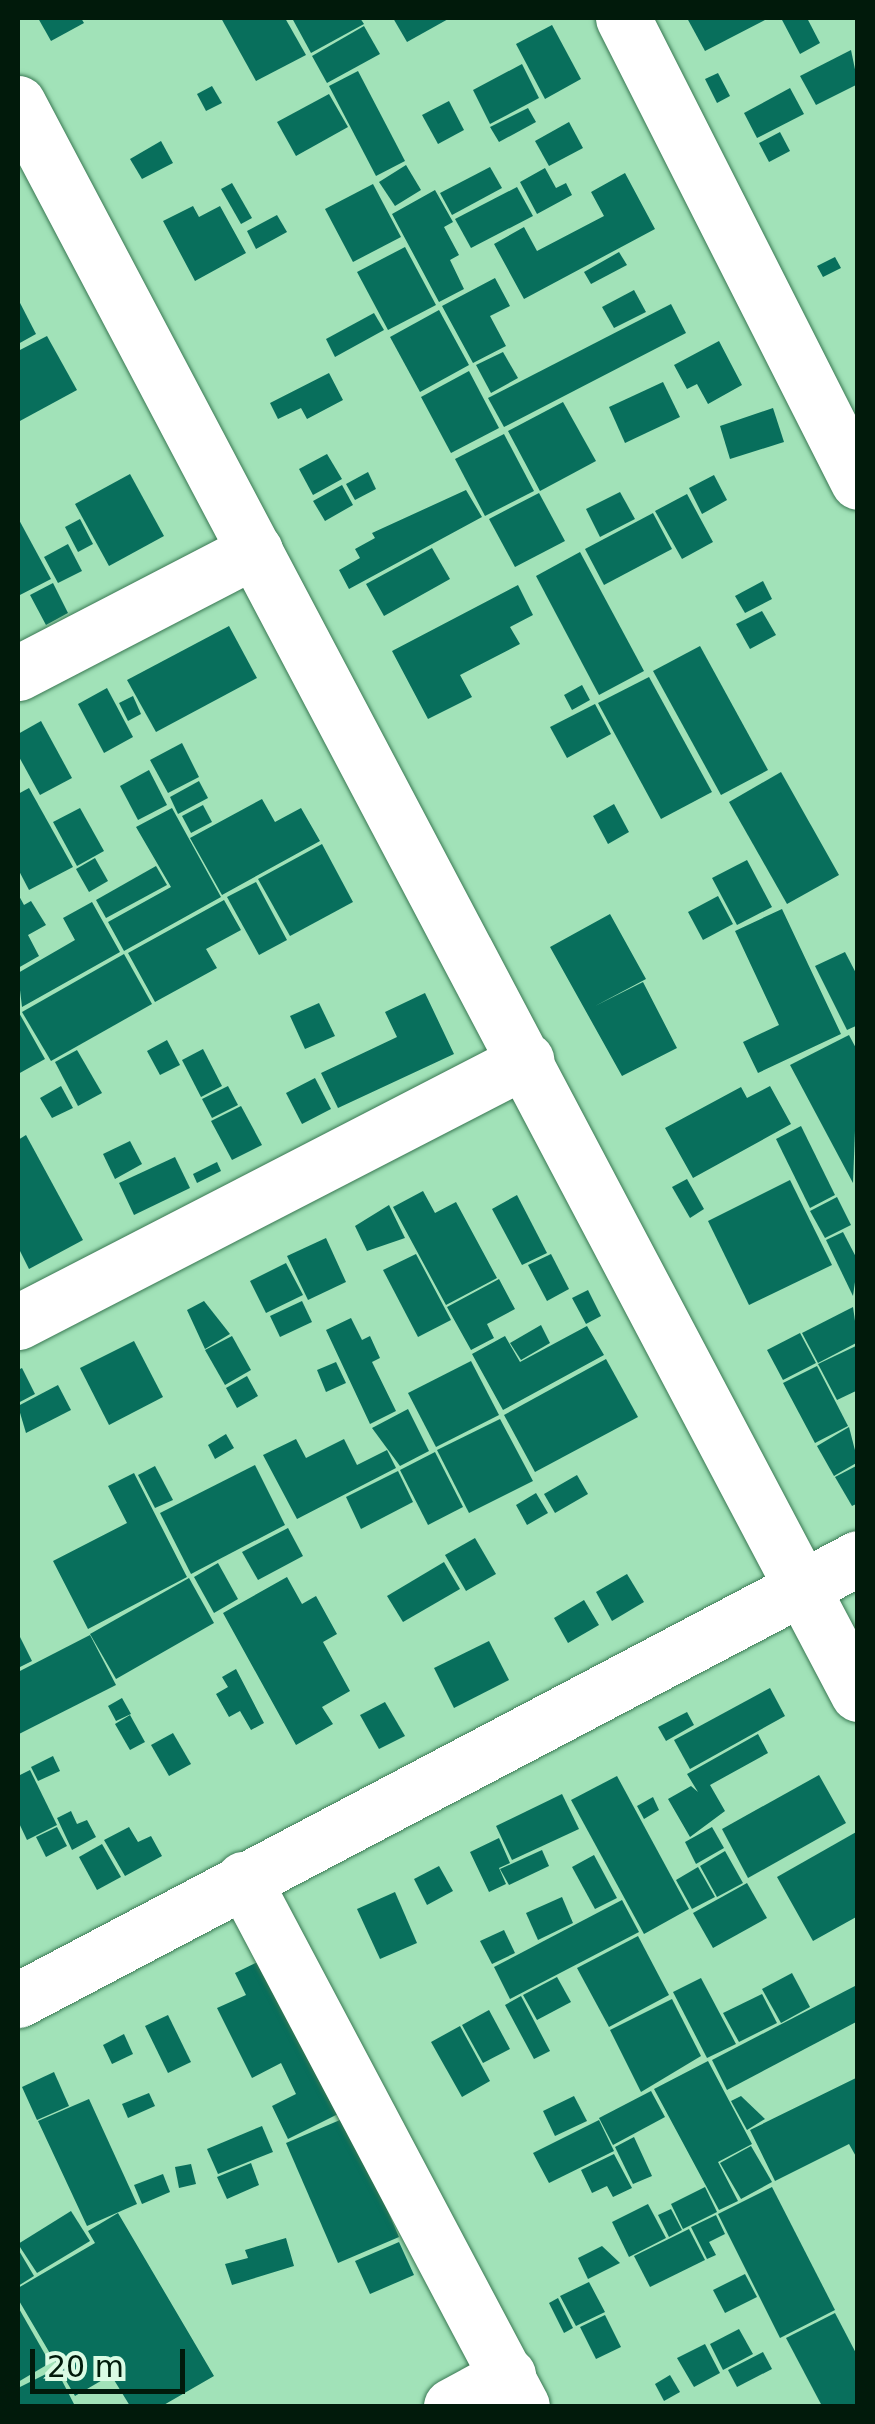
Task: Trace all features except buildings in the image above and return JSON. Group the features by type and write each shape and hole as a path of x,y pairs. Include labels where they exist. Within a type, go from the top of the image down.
{"street":[{"path":"623,18 858,482"},
{"path":"18,104 806,1585 858,1694"},
{"path":"18,673 255,550"},
{"path":"18,1322 526,1060"},
{"path":"18,2000 858,1558"},
{"path":"242,1879 515,2391 451,2406"}]}
